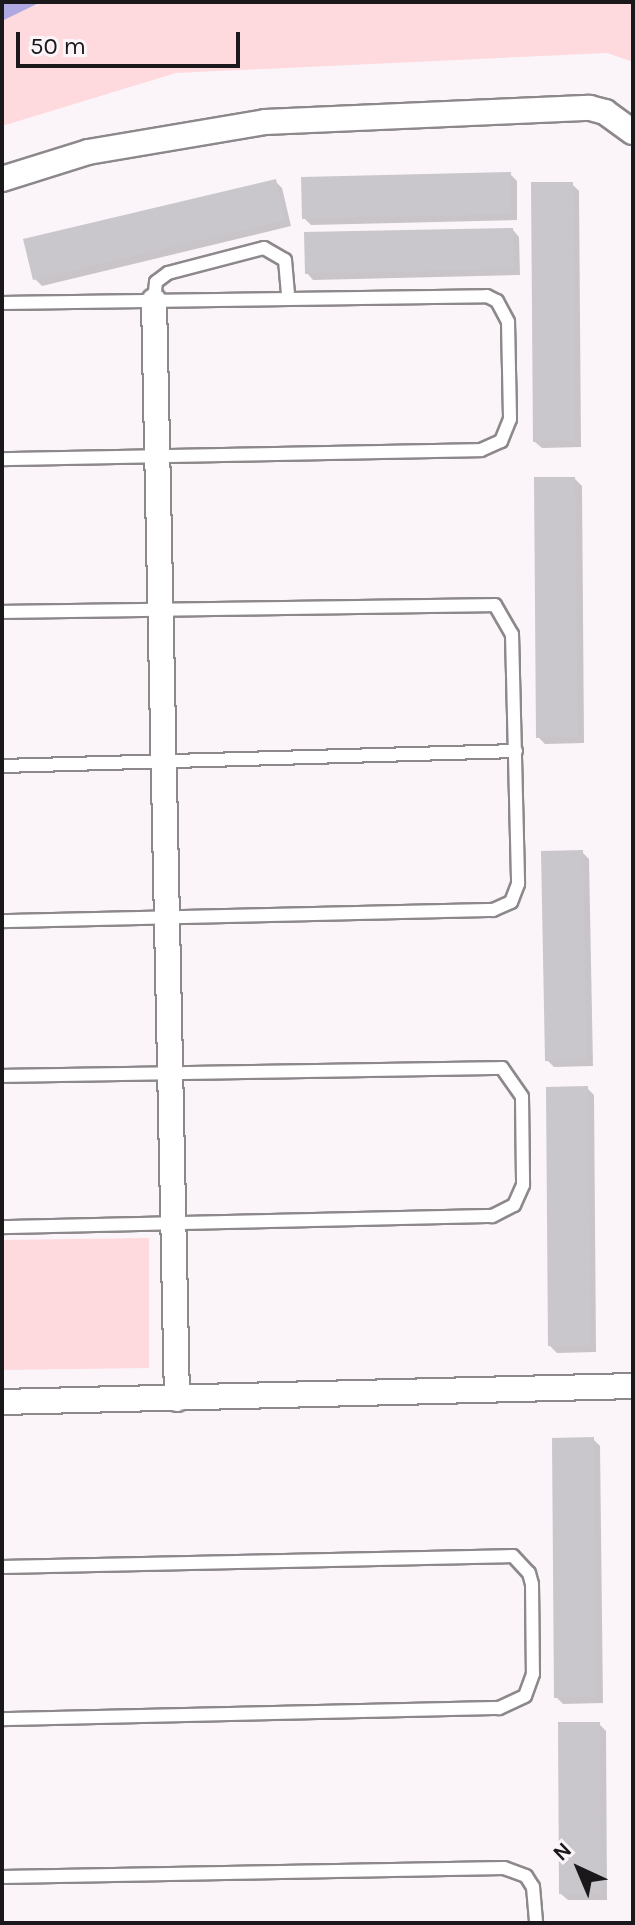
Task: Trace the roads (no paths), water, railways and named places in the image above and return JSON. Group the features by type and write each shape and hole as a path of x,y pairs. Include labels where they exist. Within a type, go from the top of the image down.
{"street":[{"path":"2,179 88,152 265,122 590,108 605,112 633,132"},
{"path":"154,301 177,1399"},
{"path":"2,1402 633,1386"}],"lane":[{"path":"154,301 161,277 264,248 285,260 288,298"},
{"path":"2,303 477,294 497,301 508,322 508,430 501,441 481,450 2,459"},
{"path":"2,612 495,605 503,612 512,634 518,884 503,907 2,921"},
{"path":"2,766 516,751"},
{"path":"2,1076 488,1066 512,1075 522,1097 523,1185 521,1196 504,1214 2,1227"},
{"path":"2,1567 513,1556 529,1573 532,1584 533,1674 525,1696 499,1708 2,1719"},
{"path":"2,1877 504,1868 526,1876 533,1887 536,1923"}]}
